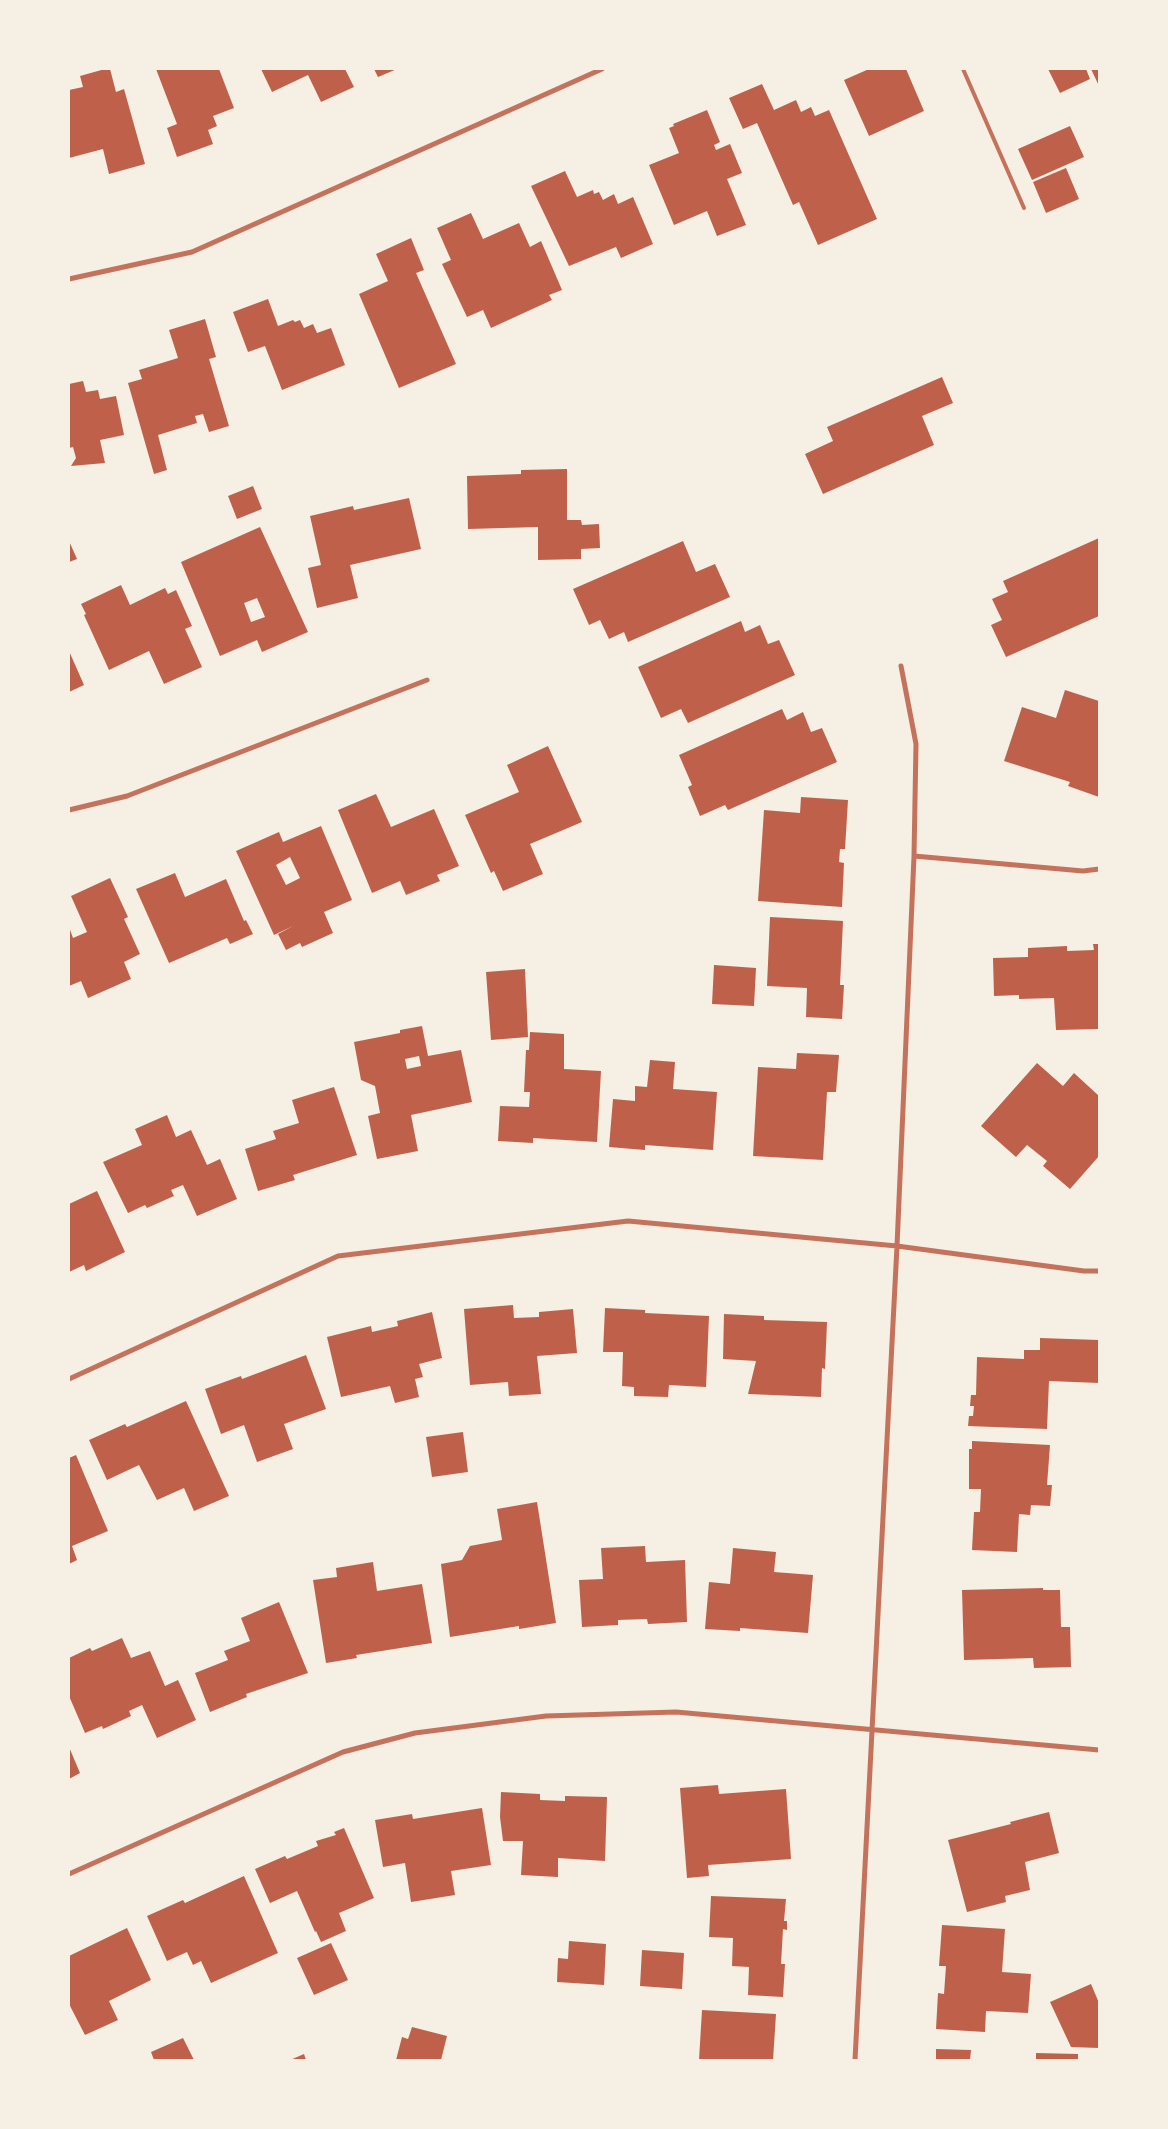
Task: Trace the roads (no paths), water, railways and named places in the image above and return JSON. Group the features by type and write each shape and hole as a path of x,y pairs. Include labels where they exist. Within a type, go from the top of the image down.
{"street":[{"path":"69,280 192,252 602,69"},
{"path":"855,2060 874,1729 914,856 916,744 901,666"},
{"path":"69,810 127,796 427,680"},
{"path":"914,856 1083,871 1099,869"},
{"path":"69,1379 338,1256 628,1221 897,1246 1084,1271 1099,1271"},
{"path":"69,1874 343,1752 415,1733 546,1716 676,1712 1099,1750"}],"lane":[{"path":"963,69 1024,208"}]}
